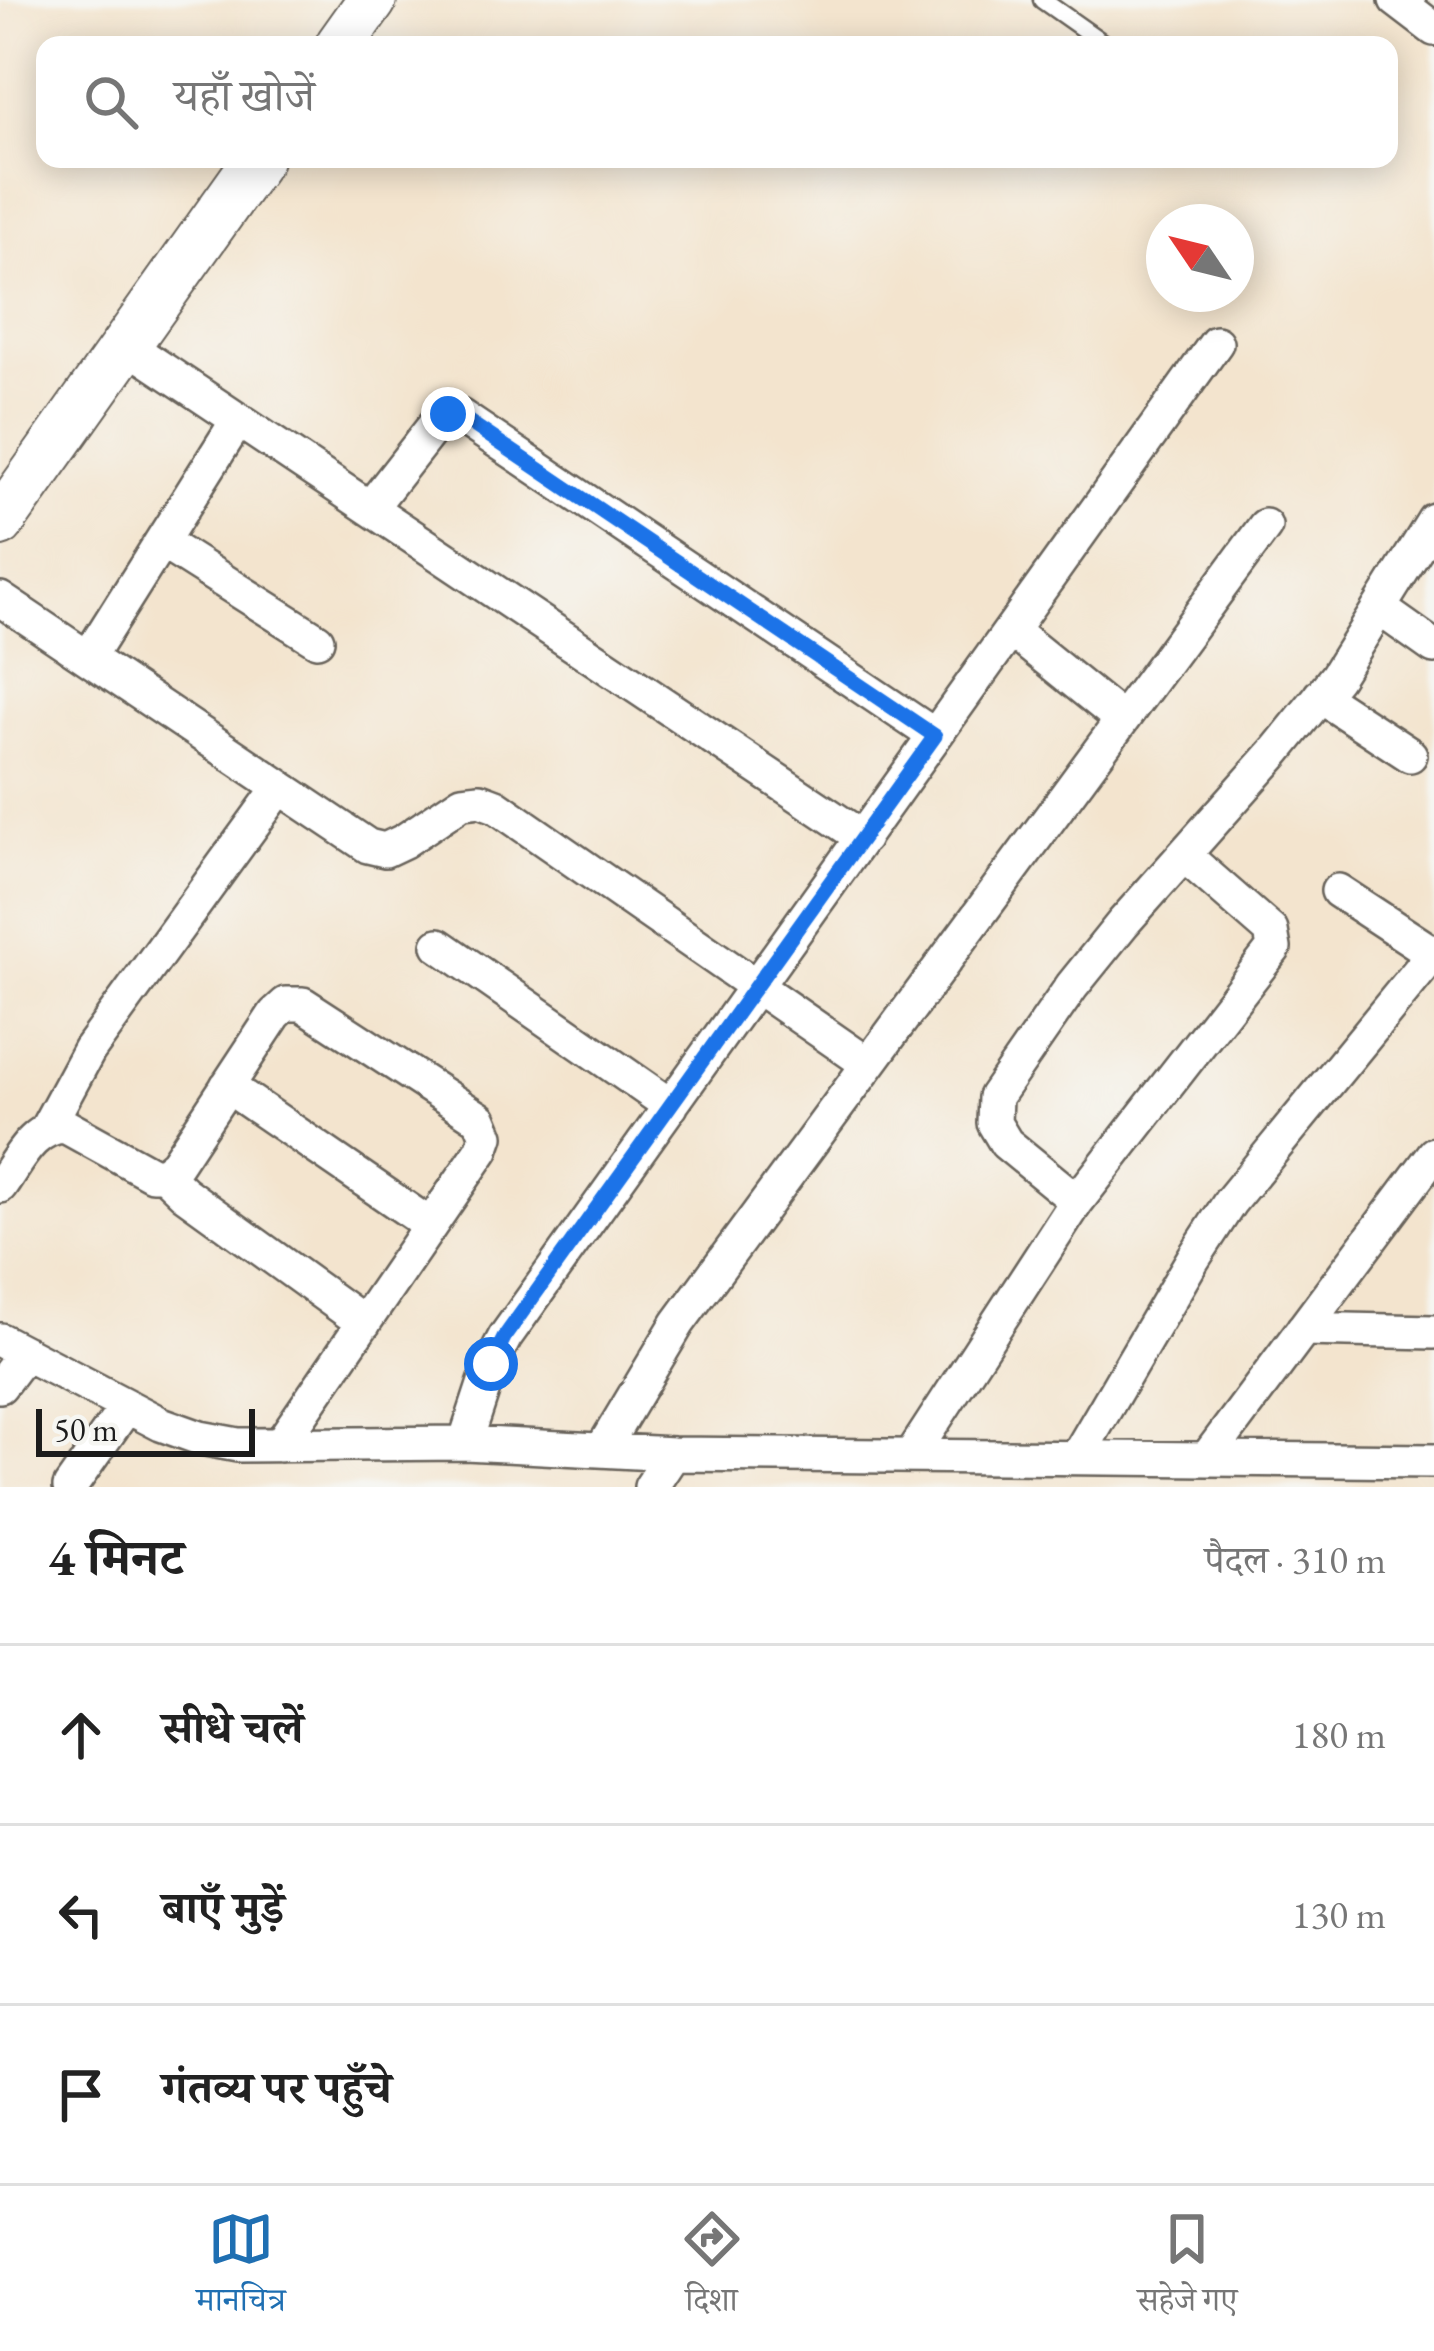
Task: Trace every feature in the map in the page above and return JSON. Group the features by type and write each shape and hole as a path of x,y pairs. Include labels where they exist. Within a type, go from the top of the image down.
{"main road":[{"path":"346,36 372,0"},
{"path":"0,522 253,168"}],"street":[{"path":"1396,0 1434,28"},
{"path":"465,1443 505,1336 1216,343"},
{"path":"126,345 862,838"},
{"path":"370,508 438,422 448,414 460,416 935,736"},
{"path":"88,658 238,420"},
{"path":"1077,1201 1006,1143 994,1123 995,1097 1072,986 1123,923 1336,676 1434,520"},
{"path":"602,1450 678,1323 1265,526"},
{"path":"162,542 317,640"},
{"path":"0,599 368,846 385,850 404,842 462,802 480,800 496,806 868,1064"},
{"path":"1379,608 1434,647"},
{"path":"1011,630 1121,719"},
{"path":"1320,696 1410,755"},
{"path":"0,1186 48,1126 89,1050 280,787"},
{"path":"911,1456 1077,1201 1274,948 1271,931 1185,856"},
{"path":"1077,1457 1230,1202 1434,953 1338,891"},
{"path":"439,945 671,1106"},
{"path":"48,1126 65,1126 152,1174 164,1174 286,1004 303,1004 480,1120 487,1136 482,1150 280,1445"},
{"path":"227,1087 430,1225"},
{"path":"1207,1458 1432,1160"},
{"path":"164,1174 364,1323"},
{"path":"1303,1329 1434,1332"},
{"path":"0,1386 13,1346 161,1424 238,1445 465,1443 673,1454 1434,1460"},
{"path":"70,1487 128,1406"},
{"path":"651,1487 673,1454"}],"lane":[{"path":"1042,0 1093,36"}],"route":[{"path":"448,414 460,416 935,736 505,1336 491,1364"}]}
